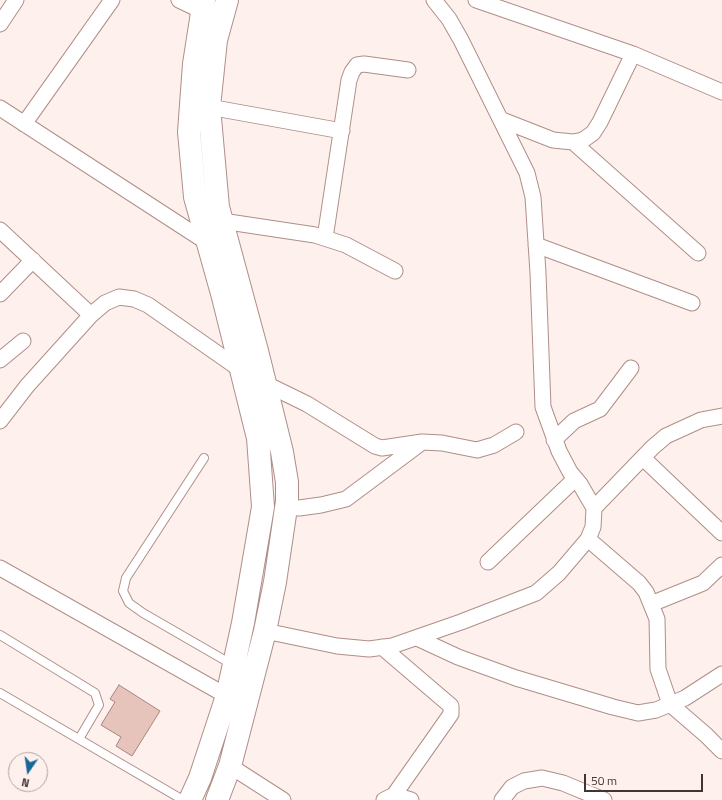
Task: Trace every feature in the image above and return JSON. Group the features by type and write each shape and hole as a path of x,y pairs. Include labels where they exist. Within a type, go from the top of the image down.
{"highway":[{"path":"217,800 230,766 265,631 275,582 286,507 287,482 285,464 266,384 216,194 210,107 216,40 227,0"},
{"path":"190,800 200,778 227,696 234,666 263,507 258,438 195,197 189,132 194,64 203,6"}],"street":[{"path":"0,24 16,0"},
{"path":"24,124 112,0"},
{"path":"179,0 203,6"},
{"path":"265,631 337,646 369,649 392,646 518,602 536,593 558,574 588,539 593,527 594,508 570,472 554,440 543,407 533,197 526,173 502,120 449,19 434,0"},
{"path":"476,0 634,54 722,92"},
{"path":"502,120 553,140 573,142 583,140 593,133 634,54"},
{"path":"325,238 349,80 357,65 364,64 408,70"},
{"path":"210,107 342,131"},
{"path":"0,108 208,243"},
{"path":"573,142 698,253"},
{"path":"222,221 325,238 346,245 395,271"},
{"path":"0,230 91,314"},
{"path":"536,245 692,303"},
{"path":"0,294 33,260"},
{"path":"0,421 27,386 91,314 105,303 119,297 134,299 148,305 241,370"},
{"path":"0,360 23,341"},
{"path":"554,440 574,421 600,410 631,368"},
{"path":"266,384 307,404 375,446 382,448 422,442 442,443 478,450 494,445 516,432"},
{"path":"594,508 666,436 688,424 722,416"},
{"path":"286,507 299,508 321,506 346,498 422,442"},
{"path":"643,458 722,533"},
{"path":"488,562 575,479"},
{"path":"588,539 639,583 646,592 657,619 658,669 670,704 722,751"},
{"path":"651,604 703,583 722,565"},
{"path":"0,568 227,696"},
{"path":"417,638 458,657 516,678 638,713 656,710 685,698 722,674"},
{"path":"382,647 451,706 451,714 389,798"},
{"path":"230,766 283,800"},
{"path":"502,800 512,787 524,781 542,778 564,783 604,800"},
{"path":"389,798 411,800"}],"lane":[{"path":"204,458 126,578 123,591 129,603 143,613 234,666"},
{"path":"0,635 96,693 99,705 78,739"},
{"path":"0,693 183,800"}],"building":[{"path":"119,685 160,711 132,756 116,746 121,737 101,725 115,702 110,699"}]}
